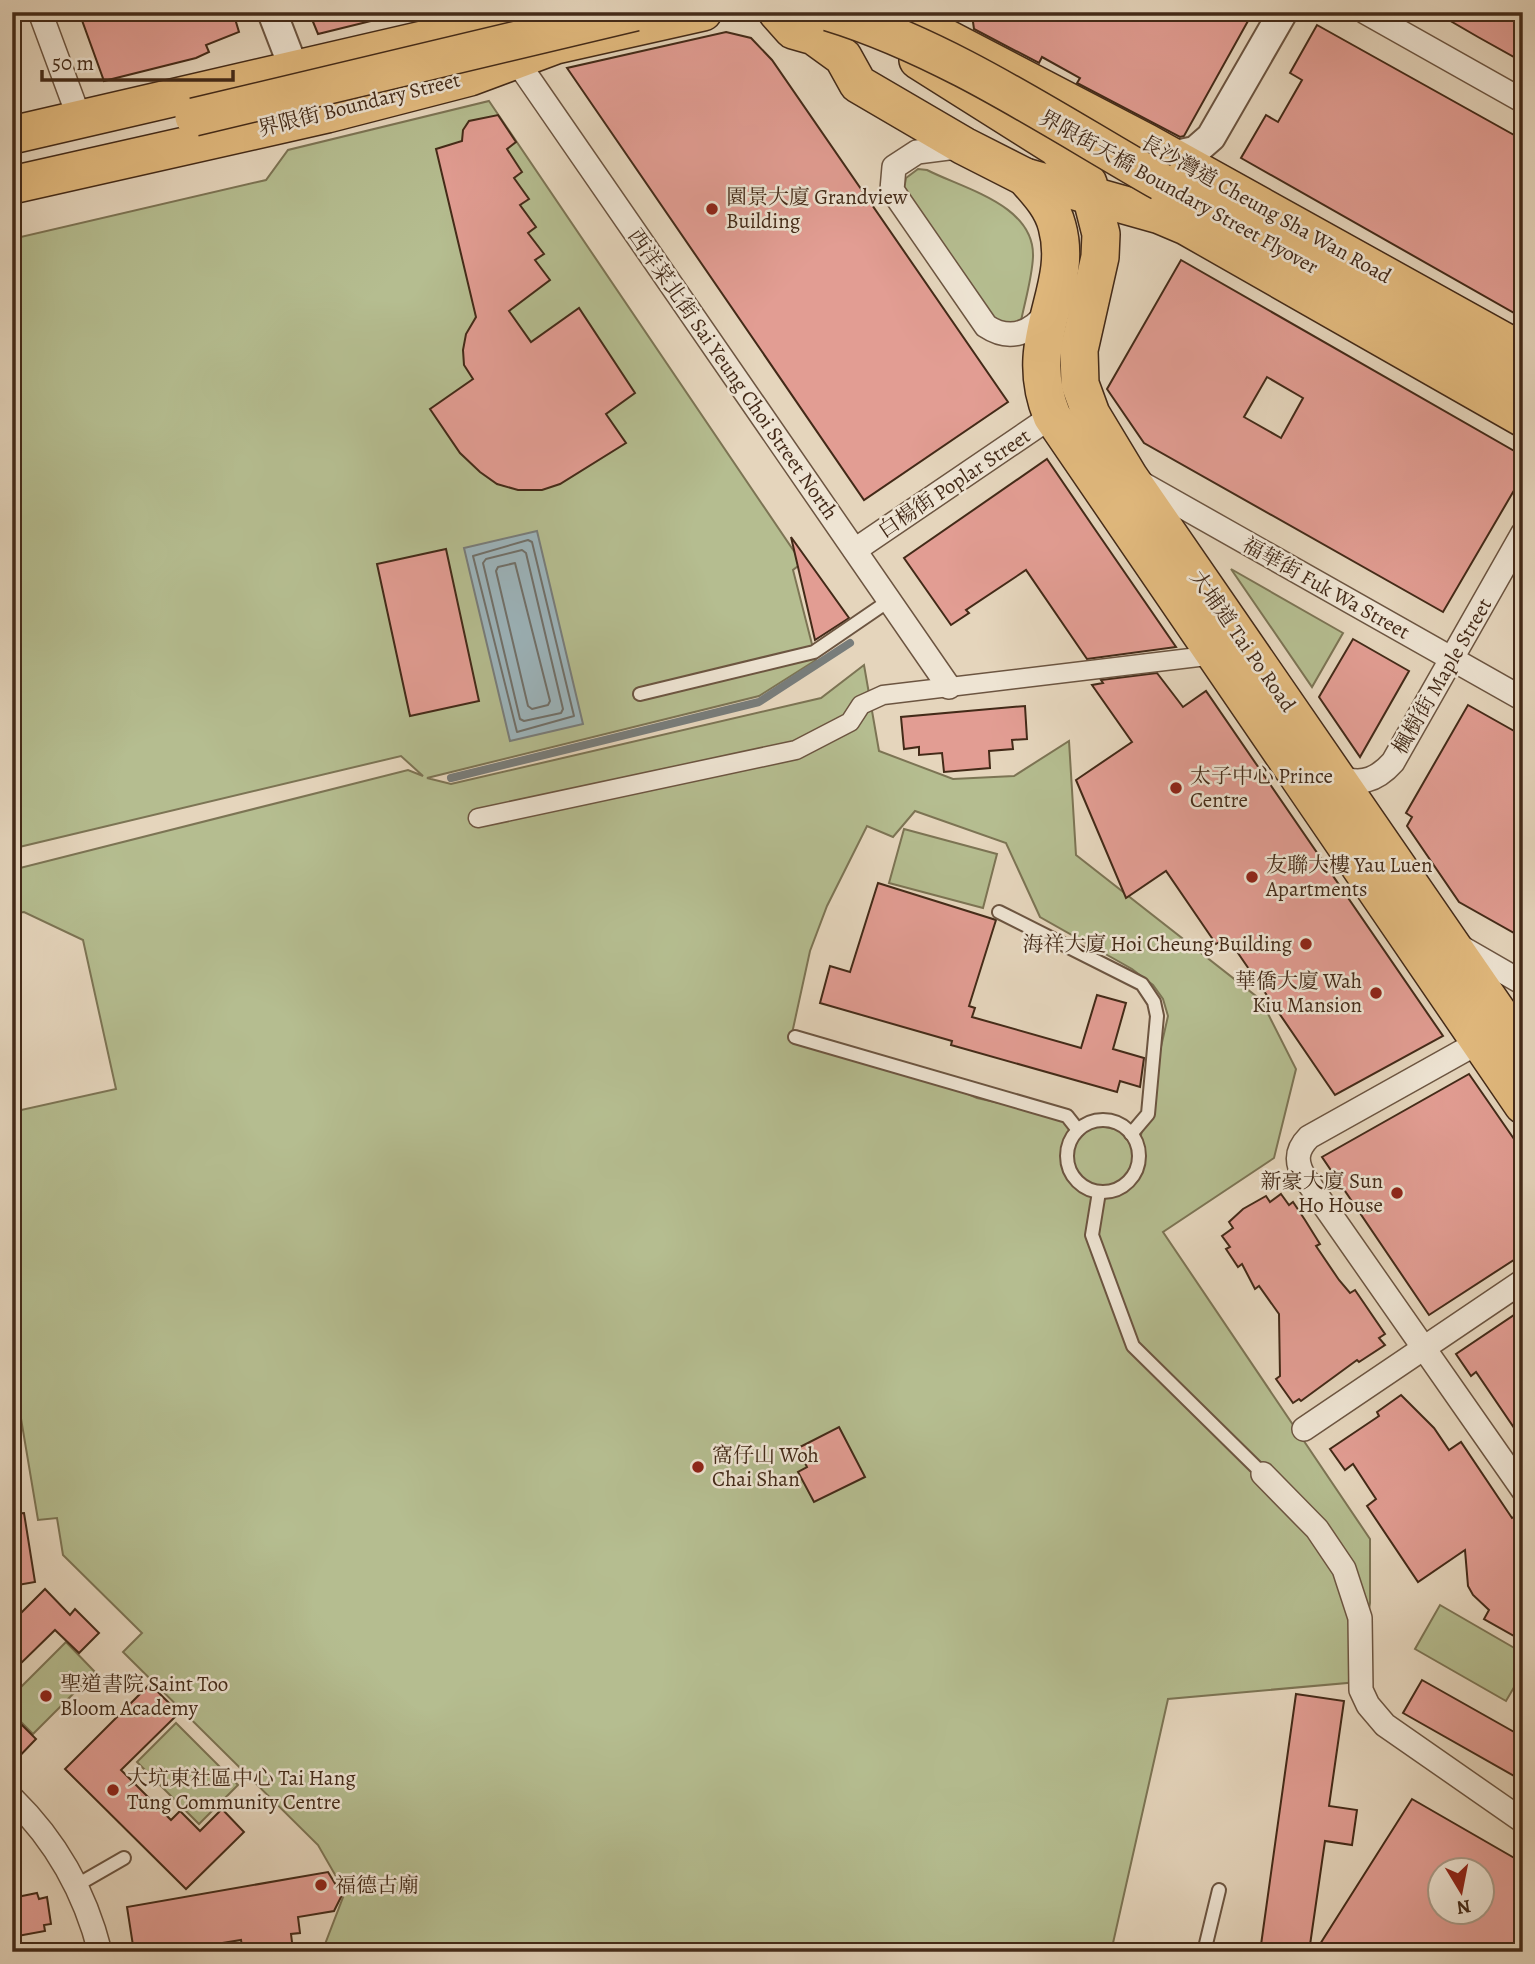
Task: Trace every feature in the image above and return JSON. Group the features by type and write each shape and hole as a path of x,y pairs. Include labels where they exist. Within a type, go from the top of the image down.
{"main road":[{"path":"12,135 295,71 507,16 544,12"},
{"path":"12,158 635,12"},
{"name":"界限街 Boundary Street","path":"12,185 279,125 470,76 556,45 703,12"},
{"name":"界限街天橋 Boundary Street Flyover","path":"829,12 899,37 957,66 1523,384"},
{"path":"864,12 870,20 929,68 1056,147 1074,163 1095,199"},
{"name":"長沙灣道 Cheung Sha Wan Road","path":"896,12 1171,156 1523,352"},
{"path":"947,12 961,46"},
{"path":"785,21 800,47 818,69 827,75 858,84 964,146 1025,177 1095,199 1160,215 1185,226 1523,418"},
{"name":"大埔道 Tai Po Road","path":"1025,177 1051,210 1059,237 1058,270 1040,364 1043,390 1052,416 1523,1105"},
{"name":"大埔道 Tai Po Road","path":"1095,199 1101,234 1100,257 1080,350 1079,375 1091,414 1129,477 1523,1049"}],"street":[{"path":"40,12 80,120"},
{"path":"272,12 302,97 296,113 279,125"},
{"path":"1171,156 1195,151 1211,137 1283,12"},
{"path":"1365,12 1523,101"},
{"name":"西洋菜北街 Sai Yeung Choi Street North","path":"516,60 949,687"},
{"path":"964,146 917,152 900,161 892,174 896,197 986,326 1006,335 1022,333 1035,326 1050,308"},
{"name":"白楊街 Poplar Street","path":"855,550 1052,416"},
{"name":"福華街 Fuk Wa Street","path":"1129,477 1523,699"},
{"name":"楓樹街 Maple Street","path":"1336,774 1344,780 1365,781 1385,771 1399,752 1523,533"},
{"path":"478,818 796,750 850,722 860,705 883,695 1215,655"},
{"path":"1451,941 1523,983"},
{"path":"1479,1042 1309,1137 1298,1157 1305,1178 1523,1490"},
{"path":"1304,1429 1523,1281"},
{"path":"1263,1474 1282,1507 1334,1552 1352,1590 1360,1618 1361,1690 1368,1705 1385,1725 1523,1821"},
{"path":"12,1798 43,1831 77,1885 100,1952"}],"lane":[{"path":"640,694 814,652 890,600"},
{"path":"999,912 1149,990 1157,1016 1147,1114 1131,1133"},
{"path":"795,1037 1067,1116 1078,1130"},
{"path":"1099,1120 1122,1126 1131,1133 1137,1144 1137,1168 1122,1186 1099,1192 1088,1188 1071,1173 1067,1150 1078,1130 1099,1120"},
{"path":"1099,1192 1092,1235 1133,1346 1263,1474"},
{"path":"77,1885 124,1858"},
{"path":"1204,1952 1219,1890"}],"green space":[{"path":"489,101 802,563 793,570 816,660 759,696 427,778 451,784 821,698 864,665 879,751 953,779 1014,776 1069,741 1076,855 1261,1000 1296,1069 1274,1158 1163,1232 1370,1539 1370,1603 1358,1682 1168,1699 1111,1952 322,1952 345,1892 318,1845 123,1652 142,1633 63,1555 57,1518 38,1520 12,1365 12,1112 116,1089 83,940 24,912 12,914 12,870 408,770 423,776 401,756 15,848 12,835 12,239 266,180 288,150","holes":["915,811 1006,843 1040,917 1132,969 1153,985 1163,999 1168,1016 1141,1135 977,1098 929,1077 791,1038 810,951 827,906 867,826 893,837"]},
{"path":"918,169 927,170 995,201 1022,224 1031,239 1033,257 1021,321 1014,325 993,320 904,189 906,178"},
{"path":"1231,569 1343,633 1312,687"},
{"path":"904,829 997,854 983,908 889,883"},
{"path":"1440,1605 1523,1653 1523,1672 1506,1701 1415,1649"},
{"path":"66,1642 95,1672 33,1734 12,1713 12,1696"},
{"path":"176,1723 238,1785 199,1824 137,1762"}],"water":[{"path":"537,531 583,724 510,741 464,548"}],"building":[{"path":"79,12 233,12 239,32 206,45 209,52 196,58 104,81"},
{"path":"309,12 374,12 375,20 318,34"},
{"path":"979,12 1253,12 1184,136 1180,137 1077,83 1080,78 1042,57 1039,63 974,29 973,22"},
{"path":"1435,12 1523,12 1523,62 1478,37"},
{"path":"1317,25 1523,140 1523,318 1241,158 1266,115 1278,122 1302,80 1290,73"},
{"path":"726,32 751,38 772,60 1008,402 864,500 567,68"},
{"path":"498,115 516,142 507,149 522,172 514,178 529,199 520,205 536,227 528,233 544,254 535,260 550,280 509,311 531,342 579,308 635,393 606,414 626,443 560,484 542,490 518,490 497,484 480,472 460,453 430,409 473,379 464,365 463,350 466,334 476,317 436,149 462,141 463,130 469,121"},
{"path":"1181,260 1523,456 1523,475 1443,612 1144,443 1107,389","holes":["1267,377 1303,398 1281,438 1244,417"]},
{"path":"1047,459 1176,647 1087,659 1026,570 966,610 969,613 951,625 904,558"},
{"path":"791,537 849,618 815,640"},
{"path":"446,549 479,701 410,716 377,564"},
{"path":"1353,639 1409,671 1360,757 1319,697"},
{"path":"1157,673 1183,707 1206,691 1443,1036 1335,1095 1227,937 1216,944 1166,871 1126,898 1076,780 1132,742 1092,685 1103,683 1101,680"},
{"path":"1468,705 1523,736 1523,938 1459,902 1407,826 1412,817 1406,813"},
{"path":"1025,706 1027,739 1012,740 1013,749 989,751 990,768 944,772 942,753 919,755 919,747 904,749 901,717"},
{"path":"878,883 996,920 969,1006 975,1008 972,1017 1081,1048 1097,995 1126,1003 1113,1049 1144,1058 1140,1087 1120,1081 1117,1092 951,1045 952,1041 820,1003 830,966 850,972"},
{"path":"1469,1074 1523,1152 1523,1254 1429,1315 1322,1157"},
{"path":"1281,1194 1289,1205 1293,1202 1320,1244 1316,1246 1339,1280 1350,1293 1355,1290 1385,1334 1379,1338 1385,1345 1359,1362 1357,1360 1301,1401 1299,1399 1293,1403 1276,1379 1280,1376 1279,1314 1259,1286 1255,1289 1242,1264 1238,1267 1226,1249 1230,1247 1222,1236 1233,1228 1229,1222 1243,1209 1266,1196 1270,1202"},
{"path":"1523,1309 1523,1441 1476,1372 1471,1376 1456,1354"},
{"path":"1401,1395 1434,1428 1449,1450 1461,1442 1512,1518 1523,1511 1523,1641 1484,1619 1489,1610 1473,1595 1468,1586 1465,1550 1418,1582 1367,1506 1376,1499 1353,1464 1345,1470 1330,1449 1379,1416 1377,1412"},
{"path":"839,1427 865,1477 814,1502 798,1472 807,1467 798,1448"},
{"path":"24,1513 35,1582 12,1586 12,1514"},
{"path":"45,1589 70,1615 75,1609 99,1633 79,1653 55,1630 12,1672 12,1622"},
{"path":"1422,1680 1523,1737 1523,1781 1403,1713"},
{"name":"大坑東社區中心 Tai Hang Tung Community Centre","path":"150,1684 179,1713 121,1770 171,1820 180,1811 200,1831 222,1809 244,1832 186,1889 65,1769"},
{"path":"1296,1694 1344,1701 1329,1806 1357,1810 1352,1845 1325,1841 1309,1952 1260,1952"},
{"path":"12,1715 36,1739 12,1764"},
{"path":"1412,1799 1523,1863 1523,1943 1518,1952 1315,1952"},
{"path":"328,1872 342,1895 334,1911 298,1917 300,1933 291,1934 293,1950 243,1952 241,1940 168,1952 134,1952 127,1907"},
{"path":"37,1893 39,1899 47,1897 51,1924 44,1925 45,1931 12,1937 12,1898"}],"waterway":[{"path":"451,778 759,702 850,643"}],"place":[{"name":"園景大廈 Grandview Building","path":"712,209"},
{"name":"太子中心 Prince Centre","path":"1176,788"},
{"name":"友聯大樓 Yau Luen Apartments","path":"1252,877"},
{"name":"海祥大廈 Hoi Cheung Building","path":"1306,944"},
{"name":"華僑大廈 Wah Kiu Mansion","path":"1376,993"},
{"name":"新豪大廈 Sun Ho House","path":"1397,1193"},
{"name":"窩仔山 Woh Chai Shan","path":"698,1467"},
{"name":"聖道書院 Saint Too Bloom Academy","path":"46,1696"},
{"name":"大坑東社區中心 Tai Hang Tung Community Centre","path":"113,1790"},
{"name":"福德古廟","path":"321,1885"}]}
